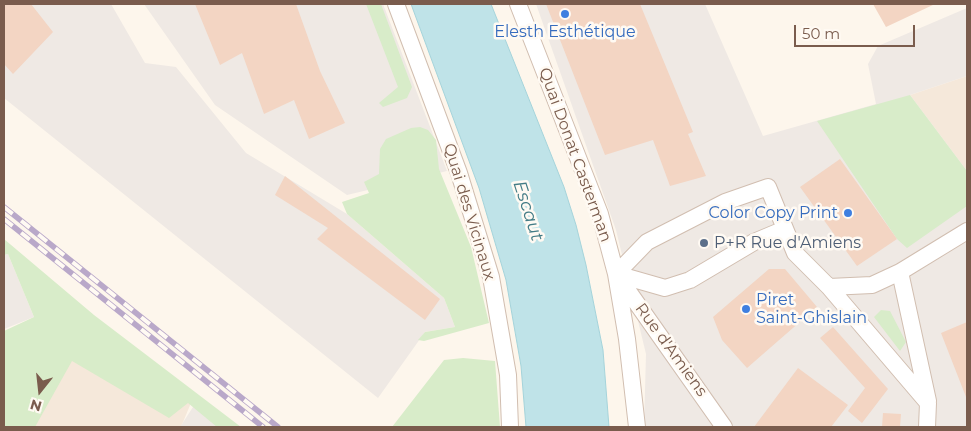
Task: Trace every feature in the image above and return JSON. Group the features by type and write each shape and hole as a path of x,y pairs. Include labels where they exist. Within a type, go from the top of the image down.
{"street":[{"name":"Quai des Vicinaux","path":"396,4 459,173 491,277 508,375 510,427"},
{"name":"Quai Donat Casterman","path":"518,4 600,214 616,274 631,366 636,427"},
{"path":"616,274 647,242 725,202 768,187 795,253 829,287 928,404"},
{"name":"Rue d'Amiens","path":"616,274 665,288 690,280 754,242 785,229"},
{"path":"829,287 872,285 900,272 967,231"},
{"path":"900,272 928,404 926,427"},
{"name":"Rue d'Amiens","path":"616,274 724,427"}],"shaded area":[{"path":"4,4 111,4 145,63 176,67 246,153 347,214 444,298 455,327 425,332 378,398 4,98"},
{"path":"144,4 383,4 447,171 347,195 215,105"},
{"path":"536,4 705,4 763,136 876,104 868,64 878,46 967,8 967,76 910,95 967,171 967,427 644,427 646,354 616,230"},
{"path":"967,76 967,171 910,95"},
{"path":"8,254 34,317 4,329 4,255"},
{"path":"92,317 193,398 181,427 33,427"},
{"path":"195,404 224,427 180,427"}],"green space":[{"path":"366,4 381,4 412,87 407,98 383,107 379,103 398,87"},
{"path":"910,95 967,171 967,206 907,248 897,239 817,121"},
{"path":"420,127 428,130 436,140 439,169 471,247 489,323 424,341 418,340 425,332 455,327 444,298 347,214 342,202 369,193 364,182 379,174 380,149 386,139 411,128"},
{"path":"4,239 94,315 241,427 217,427 188,403 169,418 72,361 35,427 4,427 4,331 34,317 8,254 4,255"},
{"path":"881,310 890,311 906,342 900,351 874,317"},
{"path":"463,358 495,361 500,427 392,427 444,360"}],"water":[{"name":"Escaut","path":"411,4 491,4 564,187 576,225 603,350 609,427 526,427 521,366 506,280 479,188"}],"building":[{"path":"4,4 31,4 53,32 13,74 4,64"},
{"path":"195,4 296,4 320,71 345,123 309,139 294,100 264,114 242,53 220,65"},
{"path":"546,4 640,4 693,132 688,134 706,176 670,186 653,140 605,155"},
{"path":"873,4 935,4 886,27"},
{"name":"Color Copy Print","path":"840,159 897,239 857,266 800,187"},
{"path":"285,176 440,299 425,320 317,239 328,228 275,195"},
{"path":"769,269 785,269 817,307 747,368 722,340 713,317"},
{"path":"967,322 967,397 966,397 941,333"},
{"path":"833,327 888,389 862,423 848,411 865,388 820,338"},
{"path":"798,368 848,405 831,427 754,427"},
{"path":"883,413 901,414 900,427 882,427"}],"railway":[{"path":"4,207 278,427"},
{"path":"4,219 263,427"}],"place":[{"name":"Elesth Esthétique","path":"565,14"},
{"name":"Color Copy Print","path":"848,213"},
{"name":"P+R Rue d'Amiens","path":"704,243"},
{"name":"Piret Saint-Ghislain","path":"746,309"}]}
